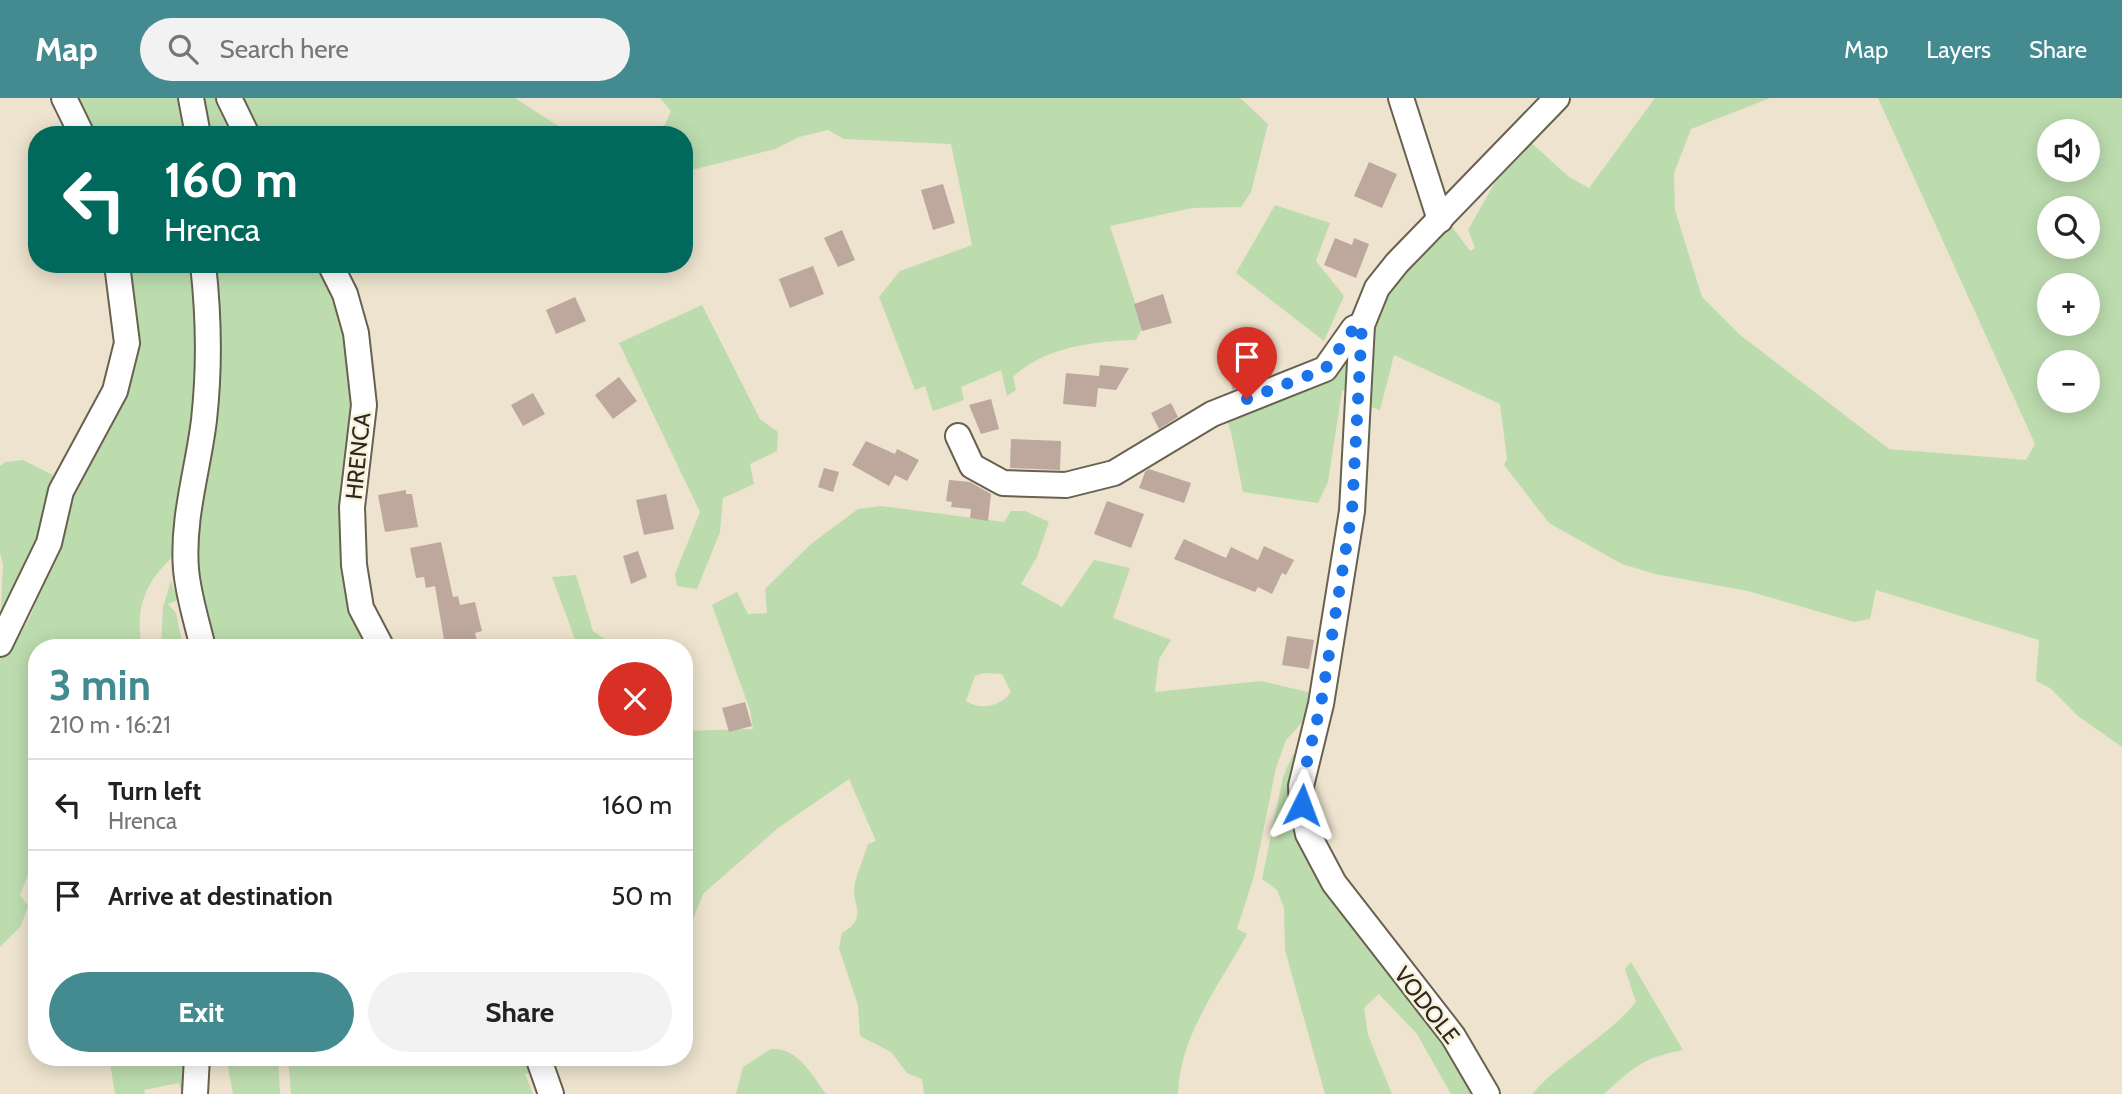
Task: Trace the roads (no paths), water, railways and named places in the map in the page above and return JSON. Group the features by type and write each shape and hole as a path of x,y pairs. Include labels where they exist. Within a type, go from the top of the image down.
{"street":[{"path":"64,98 78,126"},
{"path":"191,98 196,126"},
{"path":"229,98 243,126"},
{"path":"1401,98 1440,220"},
{"path":"958,436 972,466 1003,483 1066,485 1114,473 1212,414 1325,369 1354,328 1362,325 1377,288 1414,244 1557,98"},
{"path":"0,644 49,543 61,491 115,391 127,343 118,273"},
{"path":"201,639 186,571 186,527 204,421 209,357 210,319 203,273"},
{"name":"HRENCA","path":"334,273 345,294 356,334 364,405 352,507 354,565 361,608 377,639"},
{"name":"VODOLE","path":"1362,325 1352,511 1324,691 1301,786 1308,834 1321,863 1360,920 1453,1036 1487,1094"},
{"path":"195,1094 197,1066"},
{"path":"541,1066 551,1094"}]}
